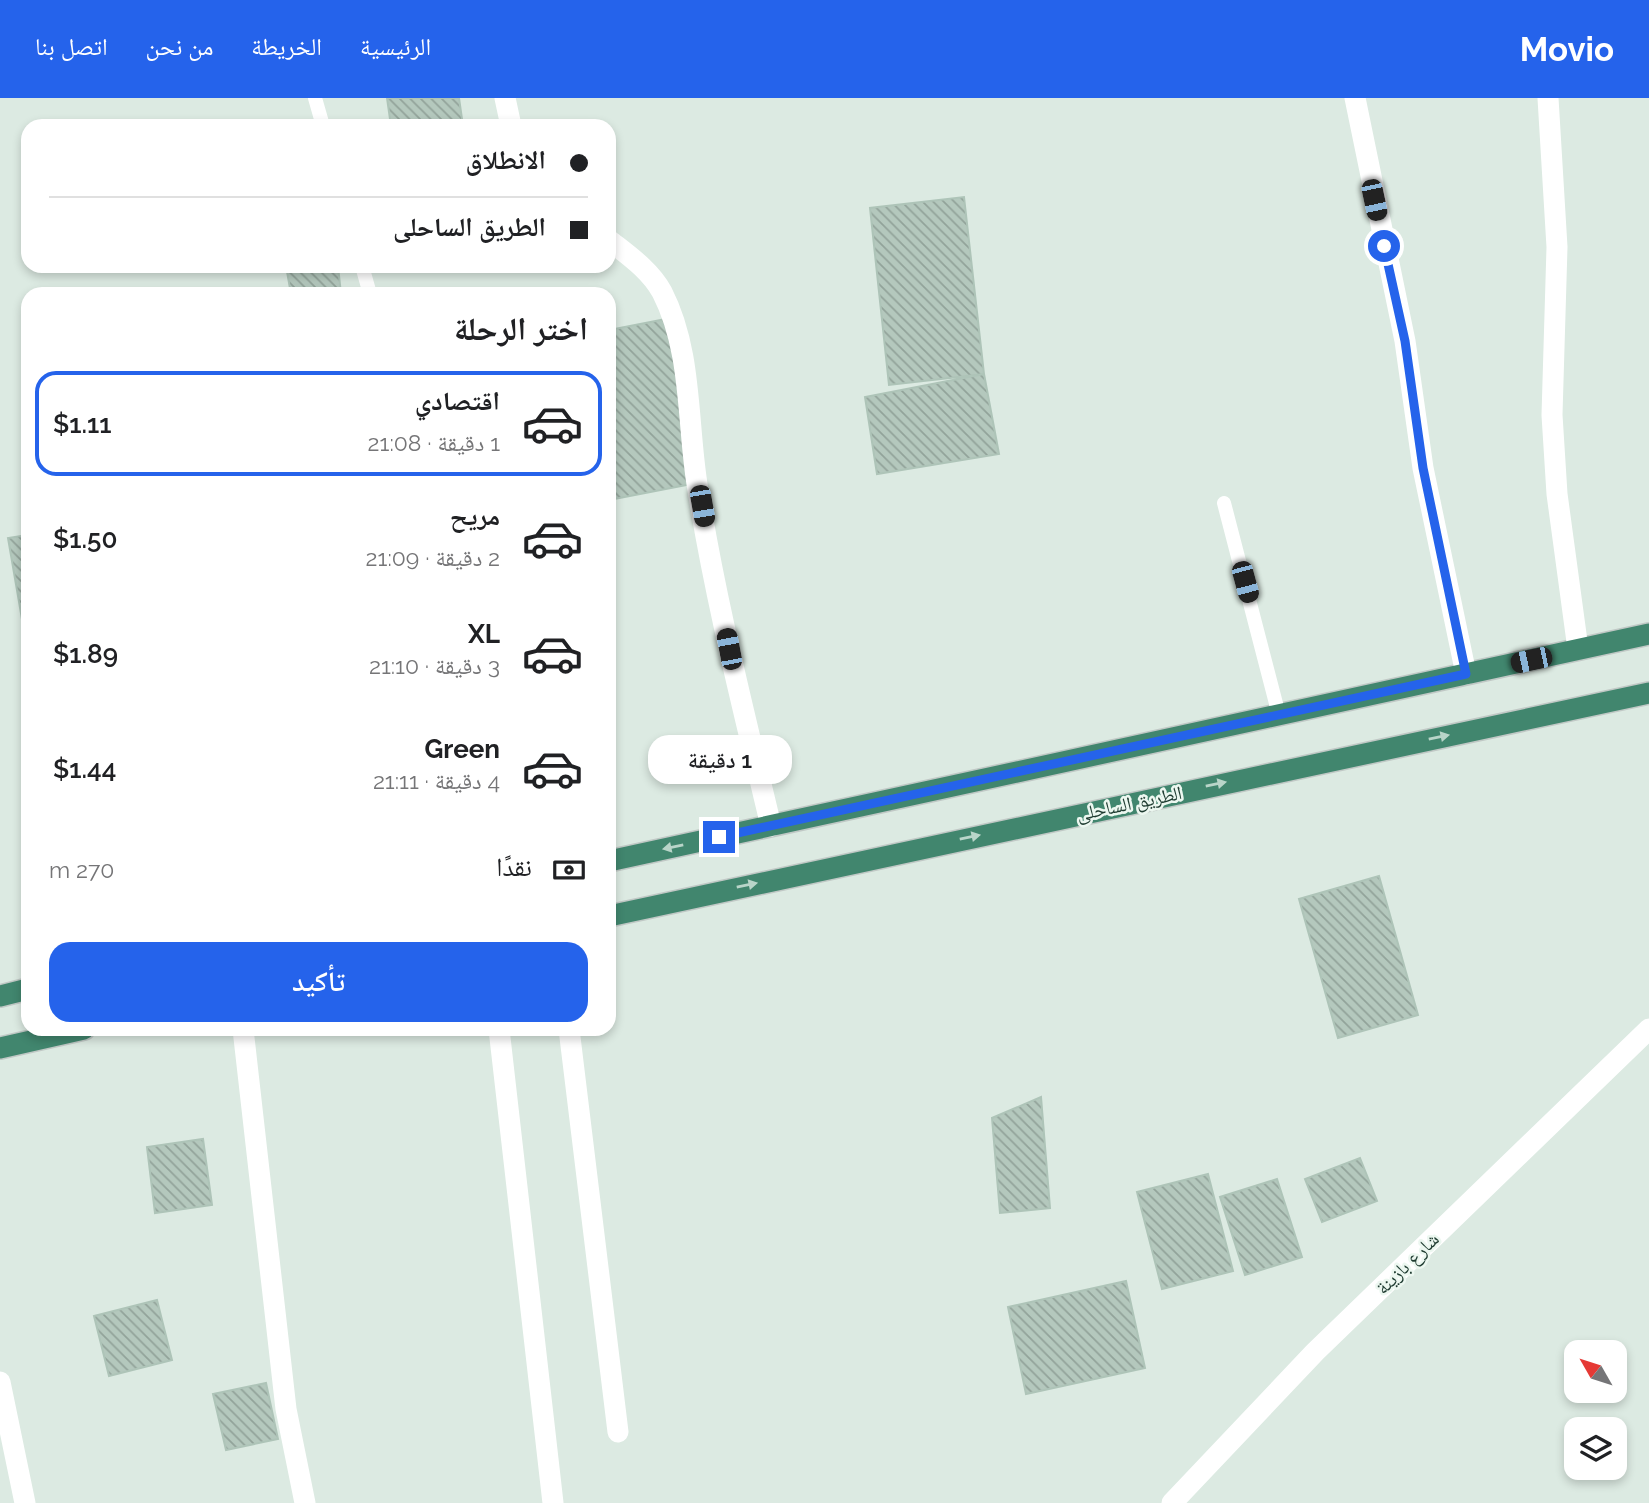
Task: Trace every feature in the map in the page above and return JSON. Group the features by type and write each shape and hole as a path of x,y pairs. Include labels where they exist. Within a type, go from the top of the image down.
{"highway":[{"path":"616,859 1649,634"},
{"name":"الطريق الساحلى","path":"616,914 1649,693"},
{"path":"0,996 21,991"},
{"path":"0,1048 52,1036"}],"street":[{"path":"505,98 510,119"},
{"path":"1355,98 1405,341 1423,468 1466,674"},
{"path":"1548,98 1557,247 1552,415 1558,494 1578,649"},
{"path":"616,245 640,264 661,291 682,351 697,483 729,649 771,826"},
{"name":"شارع بازينة","path":"1172,1503 1315,1352 1649,1029"},
{"path":"244,1036 286,1409 305,1503"},
{"path":"500,1036 553,1503"},
{"path":"570,1036 618,1432"},
{"path":"0,1382 25,1503"}],"lane":[{"path":"316,98 321,119"},
{"path":"1224,503 1279,715"}],"building":[{"path":"387,98 459,98 462,119 390,119"},
{"path":"964,197 984,374 889,385 870,208"},
{"path":"287,273 339,273 340,287 290,287"},
{"path":"666,319 697,483 616,499 616,329"},
{"path":"984,374 999,454 877,474 865,397"},
{"path":"21,536 21,613 8,538"},
{"path":"1379,876 1418,1015 1338,1038 1299,899"},
{"path":"1041,1097 1050,1208 1000,1213 992,1118"},
{"path":"203,1139 212,1205 155,1213 147,1147"},
{"path":"1360,1158 1377,1201 1322,1222 1305,1179"},
{"path":"1208,1174 1233,1271 1162,1289 1137,1192"},
{"path":"1277,1179 1302,1257 1245,1275 1220,1197"},
{"path":"1126,1281 1145,1368 1026,1394 1008,1307"},
{"path":"157,1300 172,1360 109,1376 94,1316"},
{"path":"266,1383 278,1439 226,1450 213,1394"}],"route":[{"path":"719,837 1466,674 1423,468 1405,341 1384,246"}]}
